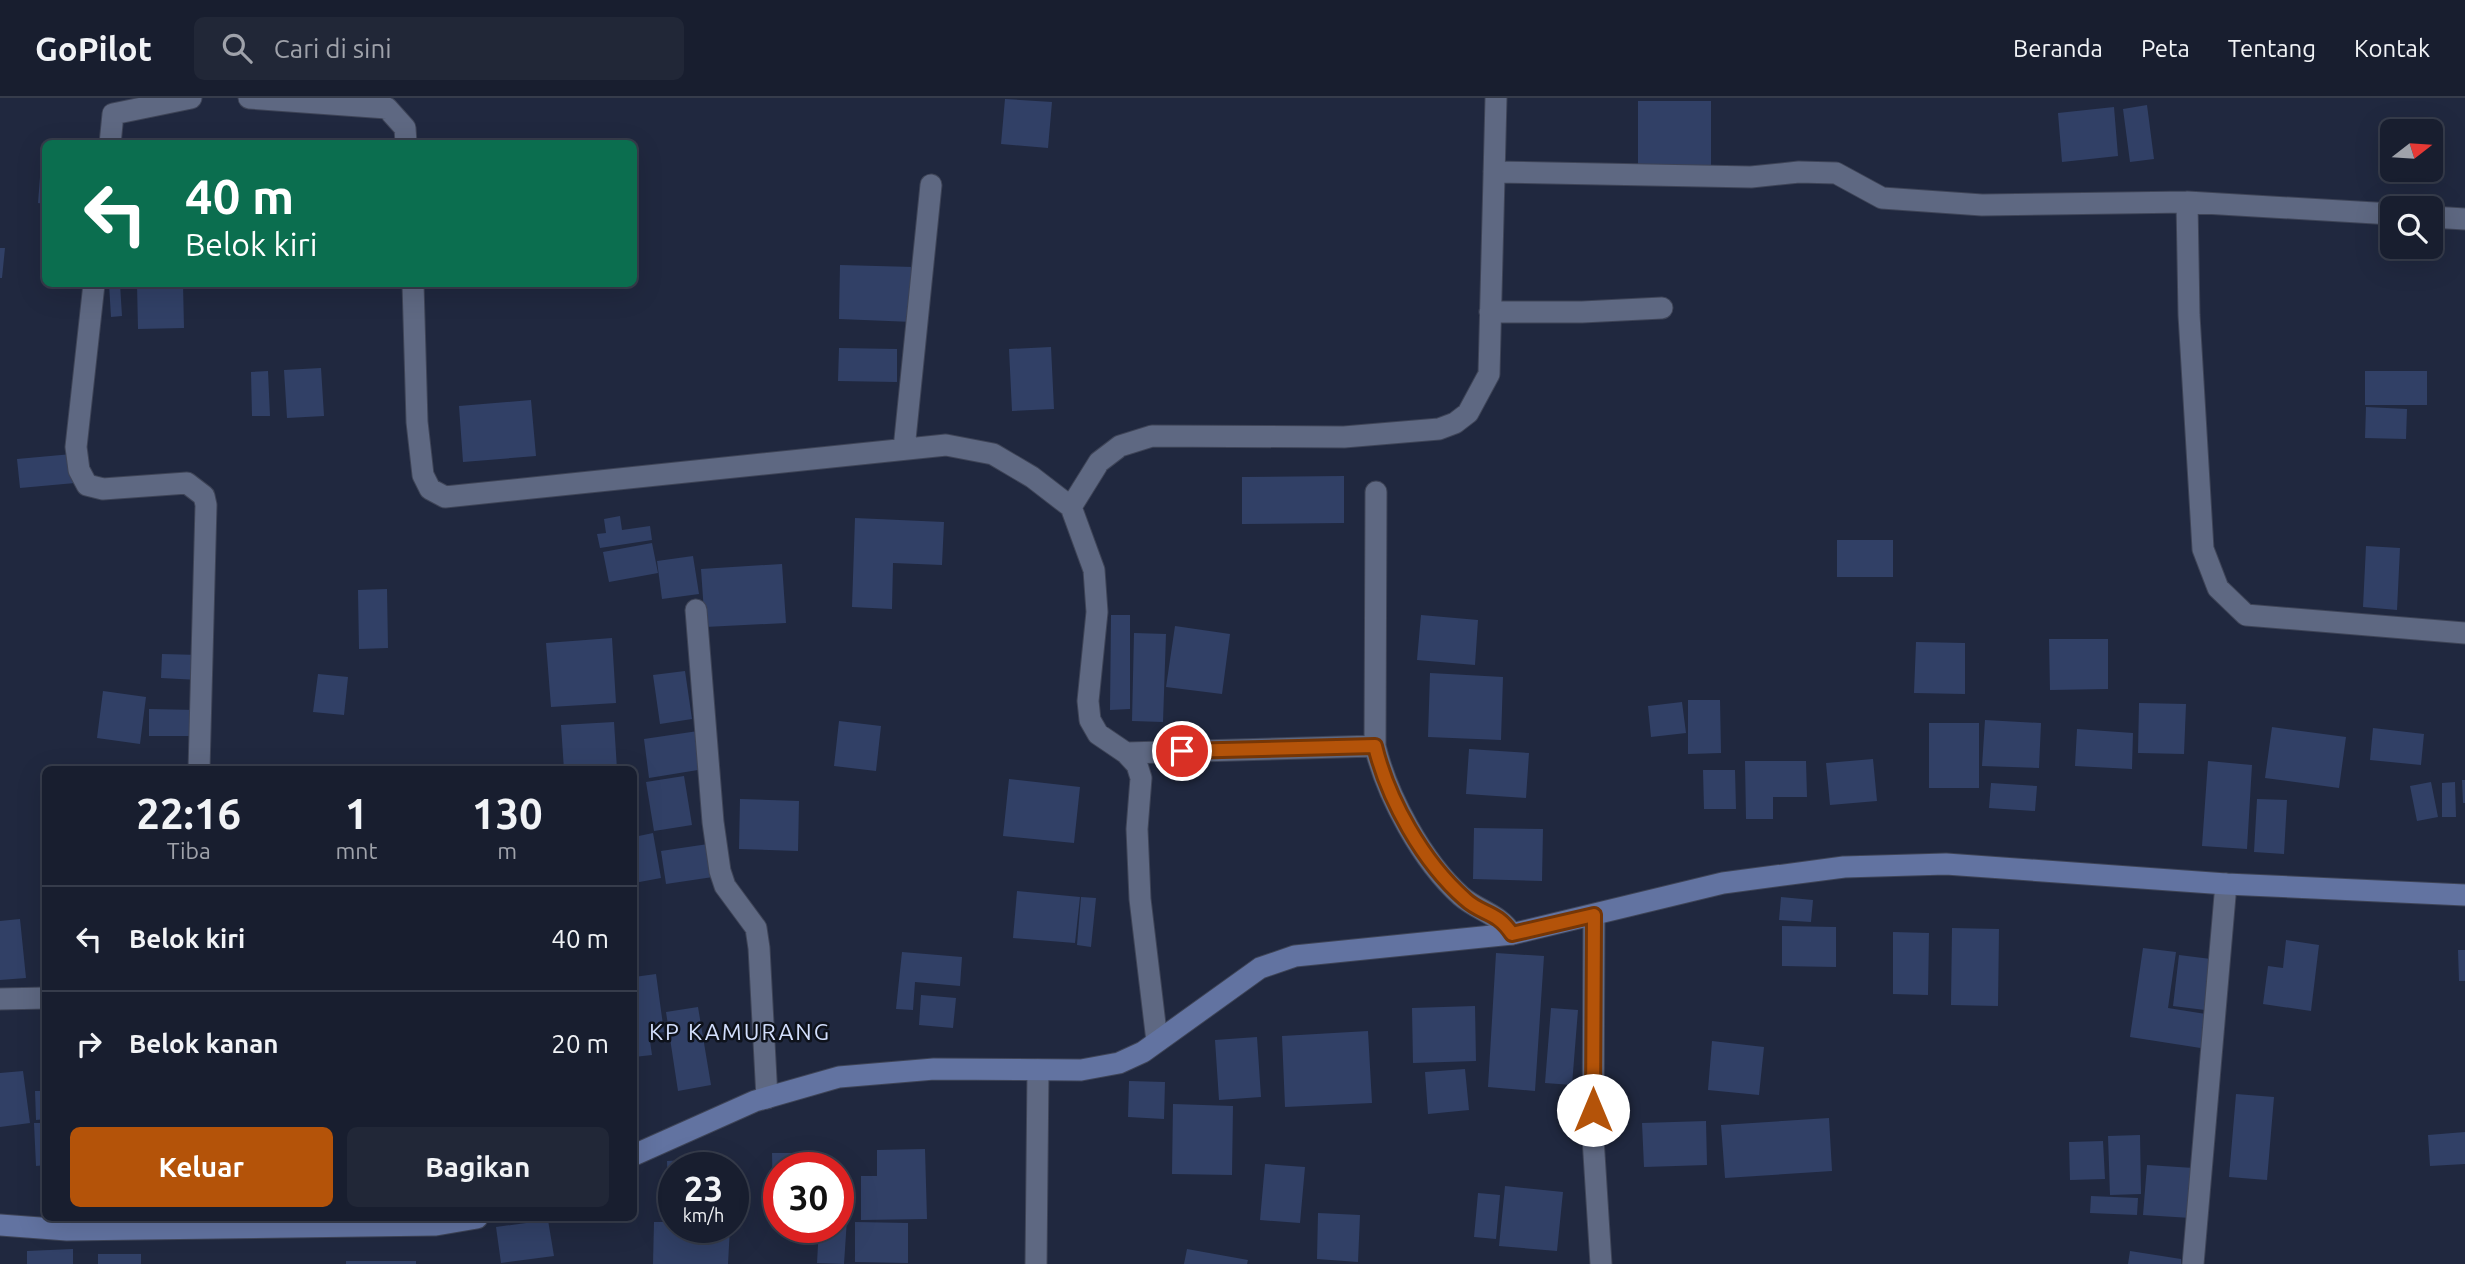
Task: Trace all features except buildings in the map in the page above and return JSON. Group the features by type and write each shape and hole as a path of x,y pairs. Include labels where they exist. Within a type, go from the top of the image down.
{"street":[{"path":"110,140 113,114 191,98"},
{"path":"249,98 387,108 405,128 406,140"},
{"path":"1071,507 1099,462 1120,446 1152,436 1344,437 1438,429 1455,423 1475,404 1485,384 1490,312 1496,98"},
{"path":"1494,172 1751,177 1799,172 1836,173 1882,198 1982,205 2187,202 2380,213"},
{"path":"904,449 931,186"},
{"path":"2187,202 2189,315 2203,549 2218,588 2246,615 2465,633"},
{"path":"2443,217 2465,219"},
{"path":"94,287 76,447 83,478 87,485 103,489 187,483 204,496 206,505 199,766"},
{"path":"413,287 417,422 422,475 430,489 444,497 458,498 946,445 993,454 1032,477 1071,507 1094,570 1097,612 1088,701 1090,720 1098,734 1126,753 1137,765 1141,778 1137,829 1139,899 1157,1041"},
{"path":"1490,312 1582,312 1662,308"},
{"path":"1376,492 1375,746 1388,791 1407,825 1450,886 1470,904 1490,911 1504,922 1512,934"},
{"path":"696,610 713,822 720,871 725,886 756,928 760,948 767,1098"},
{"path":"1126,753 1375,746"},
{"path":"637,1154 767,1098 839,1077 934,1069 1080,1070 1119,1063 1143,1052 1260,968 1295,956 1512,934 1723,883 1844,867 1946,864 2226,884 2465,895"},
{"path":"2193,1264 2226,884"},
{"path":"1594,915 1593,1138 1601,1264"},
{"path":"0,999 42,998"},
{"path":"1036,1264 1038,1070"},
{"path":"0,1224 67,1230 195,1223 436,1225 459,1221"}],"district":[{"name":"KP KAMURANG","path":"740,1031"}],"route":[{"path":"1182,751 1375,746 1388,791 1407,825 1450,886 1470,904 1490,911 1504,922 1512,934 1594,915 1593,1110"}]}
